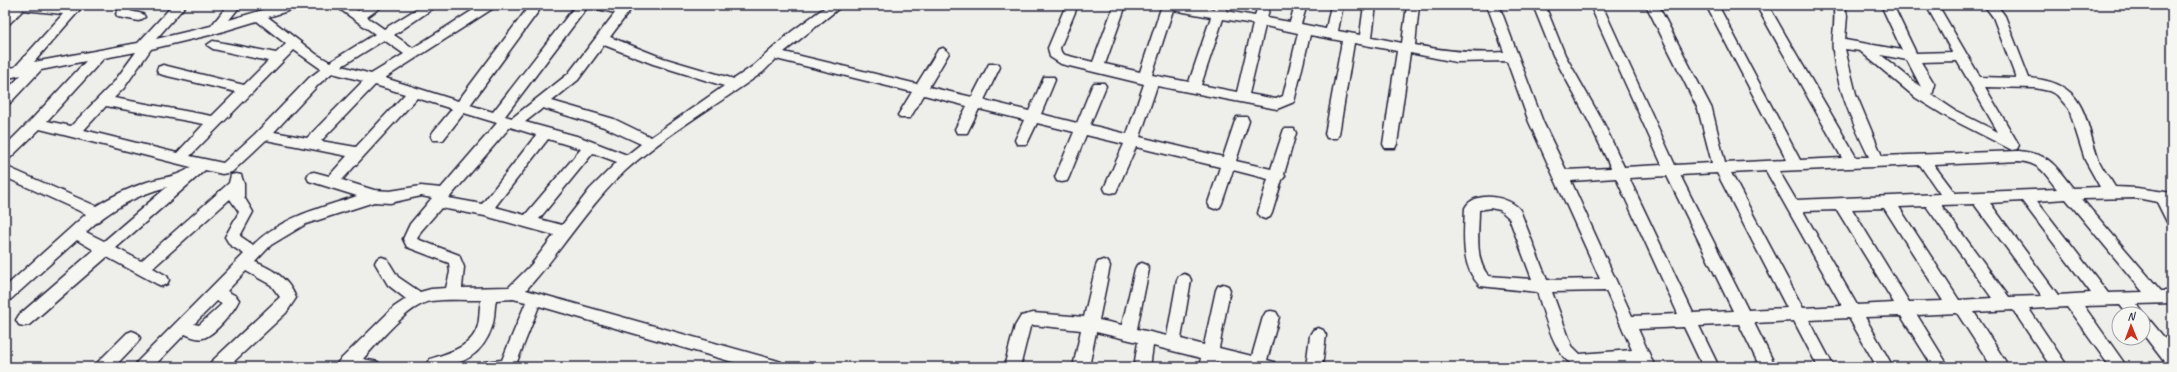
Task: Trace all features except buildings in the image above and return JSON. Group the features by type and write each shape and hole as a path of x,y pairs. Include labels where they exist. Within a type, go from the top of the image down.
{"street":[{"path":"16,5 75,8"},
{"path":"5,22 20,5"},
{"path":"127,5 122,14 139,17"},
{"path":"74,132 132,69 144,47 180,5"},
{"path":"214,30 235,5"},
{"path":"5,74 37,66 144,47 214,30 294,5"},
{"path":"340,5 412,53"},
{"path":"358,17 378,5"},
{"path":"37,123 222,169 227,168 264,135 314,81 330,68 432,5"},
{"path":"438,136 462,107 511,35 537,5"},
{"path":"452,295 458,271 458,263 454,258 412,243 410,239 414,228 506,120 583,5"},
{"path":"597,5 625,8"},
{"path":"514,293 565,232 595,193 629,161 652,143 758,69 772,54 815,19 837,5"},
{"path":"1072,5 1054,48 1055,54 1061,59 1148,80 1270,103 1285,102 1289,99 1300,29 1301,5"},
{"path":"1097,68 1120,5"},
{"path":"1111,188 1132,140 1168,5"},
{"path":"1171,5 1220,9 1259,22 1456,57 1484,58 1513,56"},
{"path":"1242,98 1264,5"},
{"path":"1331,34 1337,5"},
{"path":"1365,40 1370,5"},
{"path":"1390,144 1413,5"},
{"path":"1494,5 1536,122 1562,176 1644,362 1589,361 1575,359 1566,350 1542,286 1518,221 1511,209 1505,205 1489,203 1475,205 1472,208 1472,243 1474,266 1480,280 1494,284 1542,286 1610,285"},
{"path":"1539,5 1559,55 1596,122 1711,367"},
{"path":"1596,5 1671,170 1742,317 1768,367"},
{"path":"1652,5 1705,109 1711,128 1713,149 1722,169 1826,367"},
{"path":"1712,5 1798,166"},
{"path":"1762,5 1853,164"},
{"path":"1839,5 1841,16 1839,43 1841,63 1858,118 1879,163"},
{"path":"1887,5 1911,56 1929,89 1921,95"},
{"path":"1932,5 2019,156"},
{"path":"1990,5 1999,16 2025,84"},
{"path":"310,144 373,79 488,6"},
{"path":"19,71 75,8"},
{"path":"506,120 540,102 573,77 625,8"},
{"path":"1193,89 1220,9"},
{"path":"259,16 311,57 330,68 373,79 546,132 629,161"},
{"path":"1332,134 1350,38"},
{"path":"602,39 658,61 736,85"},
{"path":"180,158 294,43"},
{"path":"1839,43 1920,58 1961,56"},
{"path":"213,45 278,58"},
{"path":"1864,48 1921,95 1950,114 1988,134 2011,143"},
{"path":"905,115 943,53"},
{"path":"5,154 37,123 100,54"},
{"path":"772,54 1278,176"},
{"path":"5,100 37,66"},
{"path":"962,129 994,67"},
{"path":"163,70 247,90"},
{"path":"1022,140 1034,117 1049,80"},
{"path":"1976,82 2054,87 2066,95 2074,107 2086,135 2093,161 2111,192"},
{"path":"1062,177 1099,86"},
{"path":"331,183 415,92"},
{"path":"103,101 215,121"},
{"path":"540,102 609,123 652,143"},
{"path":"1215,203 1242,121"},
{"path":"485,210 546,132"},
{"path":"1266,213 1278,176 1289,133"},
{"path":"264,135 358,153"},
{"path":"530,221 590,147"},
{"path":"1562,176 1671,170 1879,163 2019,156 2036,158 2043,162 2068,193 2164,297"},
{"path":"1924,161 1951,199"},
{"path":"24,320 203,164"},
{"path":"1770,167 1885,367"},
{"path":"227,168 235,176 237,184 237,199 244,207 246,212 232,236 234,241 255,253"},
{"path":"5,171 97,213"},
{"path":"5,296 97,213 121,198 140,189 190,176"},
{"path":"314,177 374,196 390,197 421,191 441,198 530,221 565,232"},
{"path":"142,269 237,184"},
{"path":"1792,206 2111,192 2137,193 2167,198 2172,218"},
{"path":"2025,195 2104,299"},
{"path":"143,367 182,327 197,332 202,332 232,304 231,300 216,293 266,241 301,220 374,196"},
{"path":"1978,198 2054,302"},
{"path":"1930,200 2060,367"},
{"path":"1888,202 2001,367"},
{"path":"1842,204 1941,367"},
{"path":"76,233 107,248 162,280"},
{"path":"382,263 393,281 418,299"},
{"path":"217,367 281,308 288,298 287,293 276,280 244,264"},
{"path":"1080,367 1103,266"},
{"path":"1128,333 1142,269"},
{"path":"1173,344 1184,280"},
{"path":"1208,360 1223,290"},
{"path":"436,364 458,358 469,351 484,329 486,307 491,293"},
{"path":"346,365 399,312 418,299 432,295 514,293 775,367"},
{"path":"1627,323 2164,297"},
{"path":"490,367 506,367 535,298"},
{"path":"2124,298 2130,306"},
{"path":"2071,301 2119,367"},
{"path":"1012,367 1023,326 1026,321 1033,319 1047,319 1090,324 1173,344 1208,360 1261,366 1271,317"},
{"path":"2151,333 2172,359"},
{"path":"1314,367 1318,335"},
{"path":"1142,367 1147,337"},
{"path":"104,367 132,338"},
{"path":"346,365 372,367"}]}
